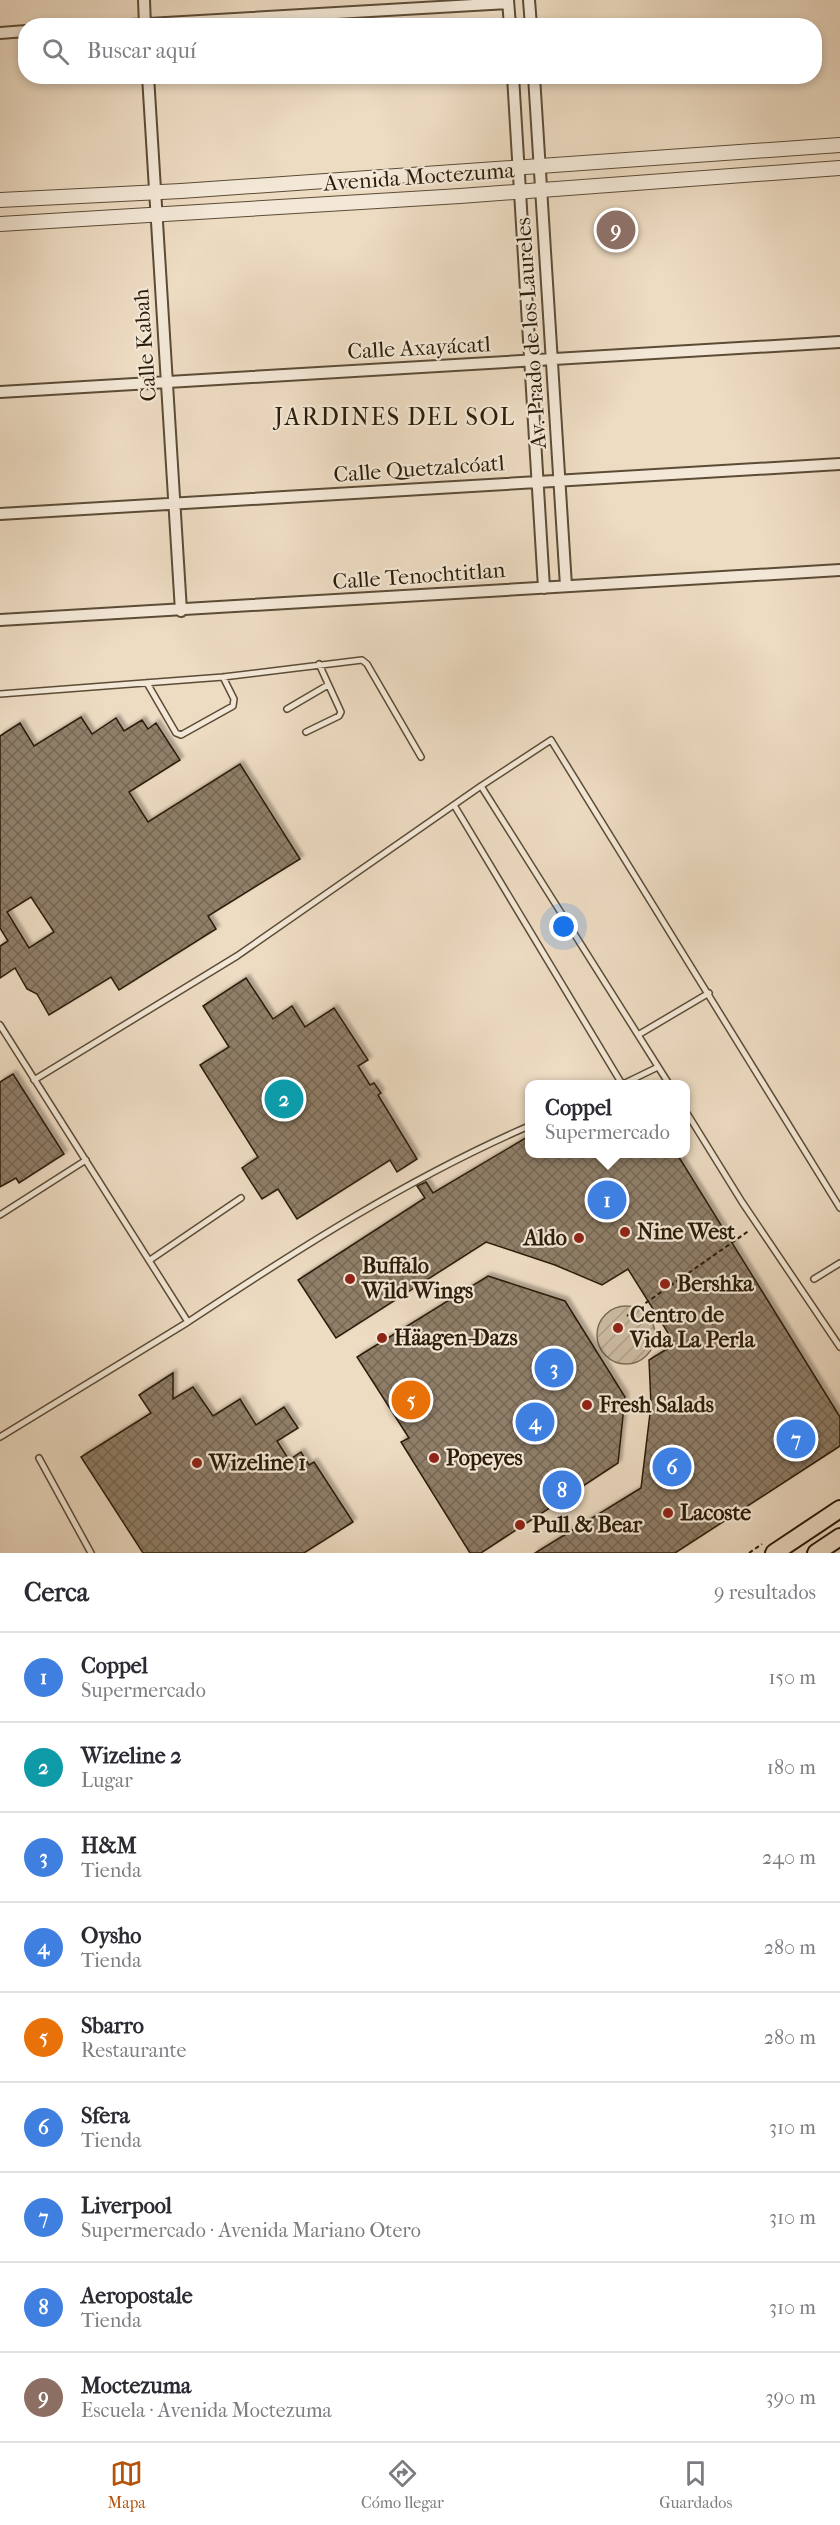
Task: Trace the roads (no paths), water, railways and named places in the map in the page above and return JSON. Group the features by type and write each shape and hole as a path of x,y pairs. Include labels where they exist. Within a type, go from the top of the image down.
{"main road":[{"path":"774,1553 840,1509"},
{"path":"816,1553 840,1537"}],"street":[{"path":"144,0 145,18"},
{"path":"529,0 530,18"},
{"path":"255,18 508,2 509,18"},
{"path":"0,33 18,32"},
{"name":"Calle Kabah","path":"148,84 181,611"},
{"name":"Av. Prado de los Laureles","path":"514,84 544,588"},
{"name":"Av. Prado de los Laureles","path":"534,84 566,586"},
{"name":"Avenida Moctezuma","path":"0,200 539,167 840,145"},
{"name":"Avenida Moctezuma","path":"0,224 521,192 840,168"},
{"name":"Calle Axayácatl","path":"0,392 840,342"},
{"name":"Calle Quetzalcóatl","path":"0,514 840,464"},
{"name":"Calle Tenochtitlan","path":"0,620 840,570"}],"lane":[{"path":"0,694 223,677 364,660 421,757"},
{"path":"306,732 340,714 319,664"},
{"path":"147,683 176,733 181,735 233,706 234,699 223,677"},
{"path":"287,709 328,685"},
{"path":"34,1080 237,956 546,742 554,742 840,1208"},
{"path":"481,786 666,1080"},
{"path":"454,805 621,1080"},
{"path":"638,1035 709,993"},
{"path":"0,1025 188,1322"},
{"path":"630,1080 657,1065"},
{"path":"690,1118 840,1347"},
{"path":"0,1437 396,1191 447,1163 525,1128"},
{"path":"0,1215 86,1160"},
{"path":"150,1260 241,1198"},
{"path":"814,1279 840,1263"},
{"path":"39,1458 91,1553"}],"place":[{"name":"Moctezuma","path":"616,230"},
{"name":"Wizeline 2","path":"284,1099"},
{"name":"Coppel","path":"607,1200"},
{"name":"Nine West","path":"625,1232"},
{"name":"Aldo","path":"579,1238"},
{"name":"Buffalo Wild Wings","path":"350,1279"},
{"name":"Bershka","path":"665,1284"},
{"name":"Centro de Vida La Perla","path":"618,1328"},
{"name":"Häagen-Dazs","path":"382,1338"},
{"name":"H&M","path":"554,1368"},
{"name":"Sbarro","path":"411,1400"},
{"name":"Fresh Salads","path":"587,1405"},
{"name":"Oysho","path":"535,1422"},
{"name":"Liverpool","path":"796,1439"},
{"name":"Popeyes","path":"434,1458"},
{"name":"Wizeline 1","path":"197,1463"},
{"name":"Sfera","path":"672,1467"},
{"name":"Aeropostale","path":"562,1490"},
{"name":"Lacoste","path":"668,1513"},
{"name":"Pull & Bear","path":"520,1525"}],"district":[{"name":"JARDINES DEL SOL","path":"395,417"}]}
